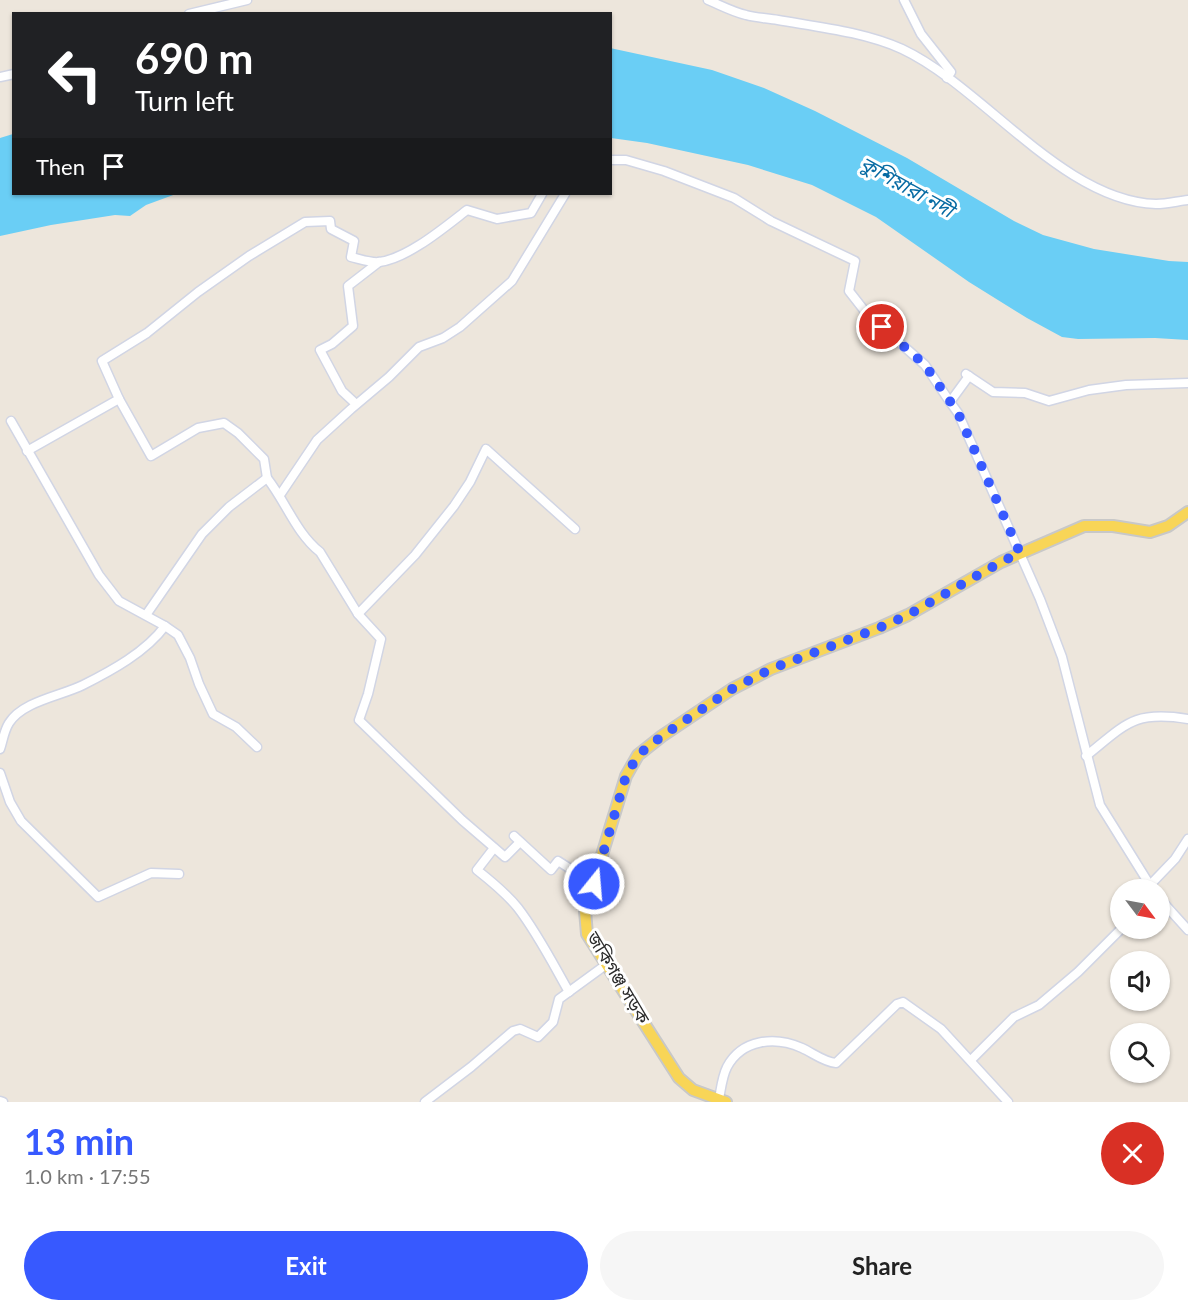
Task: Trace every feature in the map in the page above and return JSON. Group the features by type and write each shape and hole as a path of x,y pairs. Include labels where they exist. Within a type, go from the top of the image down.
{"main road":[{"name":"জকিগঞ্জ সড়ক","path":"722,1101 693,1090 679,1078 587,933 585,911 626,776 638,755 732,689 761,674 908,615 1020,553 1084,526 1113,526 1150,532 1168,526 1188,512"}],"street":[{"path":"197,12 247,0"},
{"path":"708,0 754,17 809,25 875,39 917,57 1023,138 1062,166 1099,188 1132,200 1157,204 1188,200"},
{"path":"904,0 921,34 951,72 947,78"},
{"path":"612,160 626,160 664,171 734,198 771,221 855,261 849,291 867,314 925,365 958,413 1020,553 1062,657 1100,805 1147,879"},
{"path":"356,404 342,391 320,350 332,344 353,326 348,286 379,262 405,253 436,234 467,210 497,219 531,213 541,195"},
{"path":"280,495 317,440 356,404 389,377 418,347 443,338 460,327 512,281 564,195"},
{"path":"379,262 351,257 354,241 331,229 330,220 305,222 225,272 147,333 102,361 118,399 151,456 198,428 224,423 238,433 264,459 267,478 280,495 294,522 320,552 358,614 381,639 368,694 359,720 462,820 505,857 517,839 551,870 558,861 594,884"},
{"path":"950,402 967,375 993,392 1025,393 1049,401 1089,390 1126,385 1188,383"},
{"path":"27,451 118,399"},
{"path":"11,421 99,575 119,601 178,635 213,714 236,727 257,747"},
{"path":"358,614 415,555 454,506 470,482 486,449 575,529"},
{"path":"146,615 202,534 229,507 267,478"},
{"path":"0,749 9,722 20,711 81,686 107,672 152,641 165,626"},
{"path":"1086,756 1129,721 1152,716 1188,719"},
{"path":"0,773 10,802 21,821 99,897 151,873 178,874"},
{"path":"1159,879 1188,839"},
{"path":"494,848 477,870 517,907 541,942 569,992"},
{"path":"1170,910 1188,930"},
{"path":"971,1060 1014,1017 1039,1005 1078,972 1111,939"},
{"path":"425,1102 513,1031 520,1029 538,1037 553,1022 559,999 607,964"},
{"path":"722,1101 726,1069 737,1055 749,1046 766,1041 784,1042 799,1046 836,1063 897,1004 903,1002 941,1029 1006,1101"}],"water":[{"name":"কুশিয়ারা নদী","path":"612,48 712,70 764,88 907,158 1014,221 1043,235 1094,249 1188,262 1188,340 1062,337 969,282 876,217 812,185 748,165 647,143 612,138"},
{"path":"12,134 12,195 173,195 146,205 130,216 115,215 0,236 0,138"}],"route":[{"path":"594,884 626,776 638,755 662,736 732,689 771,669 908,615 1020,553 995,501 958,413 925,365 882,327"}]}
